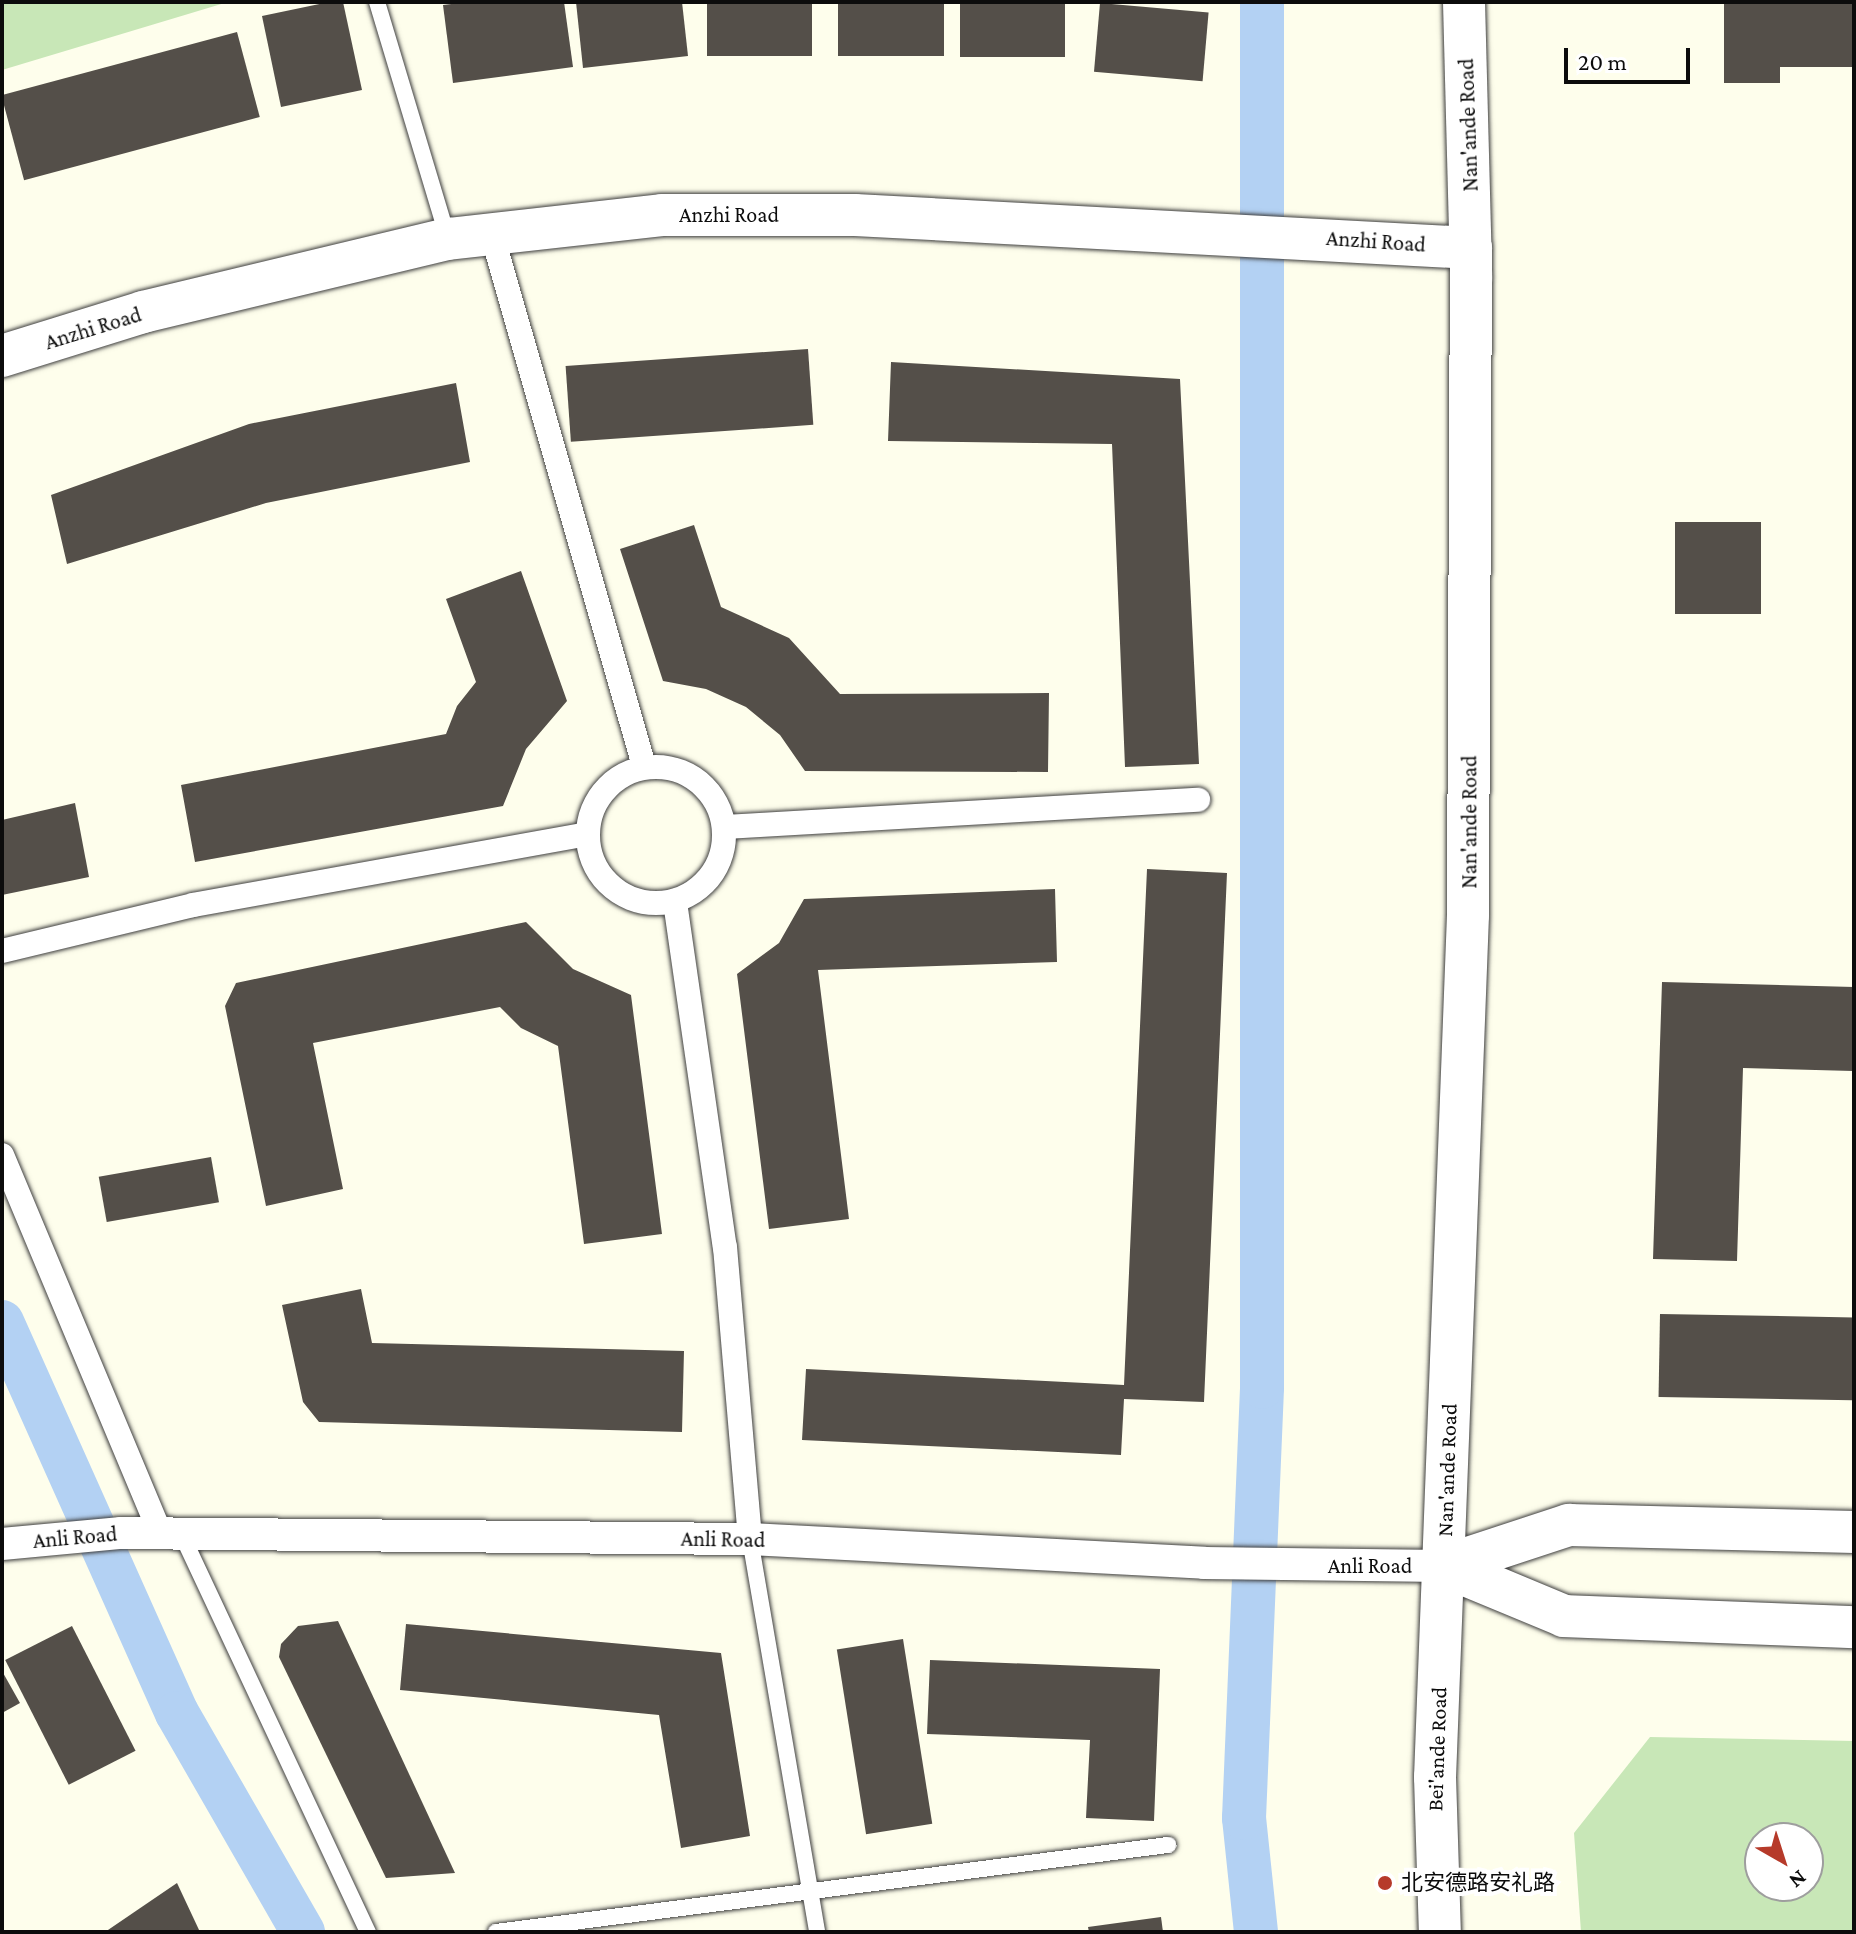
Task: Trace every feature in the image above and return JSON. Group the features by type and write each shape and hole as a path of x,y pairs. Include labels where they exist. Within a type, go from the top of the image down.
{"street":[{"name":"Nan'ande Road","path":"1444,1566 1471,248 1464,2"},
{"name":"Anzhi Road","path":"2,356 157,309 448,239 491,231 662,215 855,215 1319,237 1471,248"},
{"path":"491,231 644,766"},
{"path":"644,766 686,771 717,799 724,827 726,840 711,879 675,902 643,903 614,890 594,866 586,834 594,803 615,779 644,766"},
{"path":"724,827 1198,800"},
{"path":"2,951 193,905 586,834"},
{"path":"675,902 725,1247 750,1539"},
{"path":"2,1155 170,1533"},
{"name":"Anli Road","path":"2,1544 121,1533 750,1539 1204,1563 1444,1566 1569,1525 1854,1532"},
{"name":"Anli Road","path":"1444,1566 1564,1616 1854,1627"},
{"name":"Bei'ande Road","path":"1440,1932 1435,1777 1444,1566"}],"lane":[{"path":"377,2 448,239"},
{"path":"170,1533 368,1932"},
{"path":"750,1539 817,1932"},
{"path":"496,1932 1168,1845"}],"green space":[{"path":"2,2 228,2 2,70"},
{"path":"1650,1737 1854,1741 1854,1932 1581,1932 1574,1833"}],"building":[{"path":"343,2 362,90 281,107 262,16"},
{"path":"564,2 573,67 453,83 443,5"},
{"path":"576,2 682,2 688,56 583,68"},
{"path":"707,2 812,2 812,56 707,56"},
{"path":"838,2 944,2 944,56 838,56"},
{"path":"960,2 1065,2 1065,57 960,57"},
{"path":"1724,2 1854,2 1854,67 1780,67 1780,83 1724,83"},
{"path":"1100,3 1209,12 1203,81 1094,72"},
{"path":"237,32 260,117 24,180 2,95"},
{"path":"808,349 813,425 571,442 566,366"},
{"path":"891,362 1180,379 1199,764 1125,767 1112,444 888,441"},
{"path":"456,383 470,462 266,503 67,564 51,495 249,424"},
{"path":"1675,522 1761,522 1761,614 1675,614"},
{"path":"694,525 721,607 789,638 840,694 1049,693 1048,772 805,771 780,735 746,707 706,689 663,681 620,549"},
{"path":"521,571 567,701 526,749 503,806 195,862 181,785 446,734 457,706 476,682 446,599"},
{"path":"75,803 89,877 2,895 2,820"},
{"path":"1147,869 1227,873 1204,1402 1124,1399 1121,1455 802,1440 806,1369 1124,1385"},
{"path":"1055,889 1057,962 818,970 849,1219 769,1229 737,974 779,943 804,899"},
{"path":"526,922 573,969 631,995 662,1234 584,1244 558,1046 521,1028 500,1007 313,1043 343,1189 266,1206 225,1006 236,983"},
{"path":"1662,982 1854,987 1853,1071 1743,1068 1737,1261 1653,1259"},
{"path":"211,1157 219,1202 107,1222 99,1177"},
{"path":"361,1289 372,1343 684,1351 682,1432 319,1422 303,1402 282,1305"},
{"path":"1660,1314 1854,1317 1853,1400 1659,1397"},
{"path":"338,1621 455,1873 386,1878 279,1657 281,1644 298,1626"},
{"path":"406,1624 721,1653 750,1836 681,1848 659,1715 400,1690"},
{"path":"72,1626 136,1751 69,1785 5,1660"},
{"path":"903,1639 932,1824 866,1834 837,1649"},
{"path":"930,1660 1160,1669 1154,1821 1086,1818 1090,1740 927,1734"},
{"path":"2,1671 20,1703 2,1713"},
{"path":"177,1883 200,1932 105,1932"},
{"path":"1161,1917 1163,1932 1089,1932 1088,1927"}],"waterway":[{"path":"1256,1932 1244,1818 1262,1387 1262,2"},
{"path":"2,1322 177,1713 303,1932"}],"place":[{"name":"北安德路安礼路","path":"1385,1883"}]}
